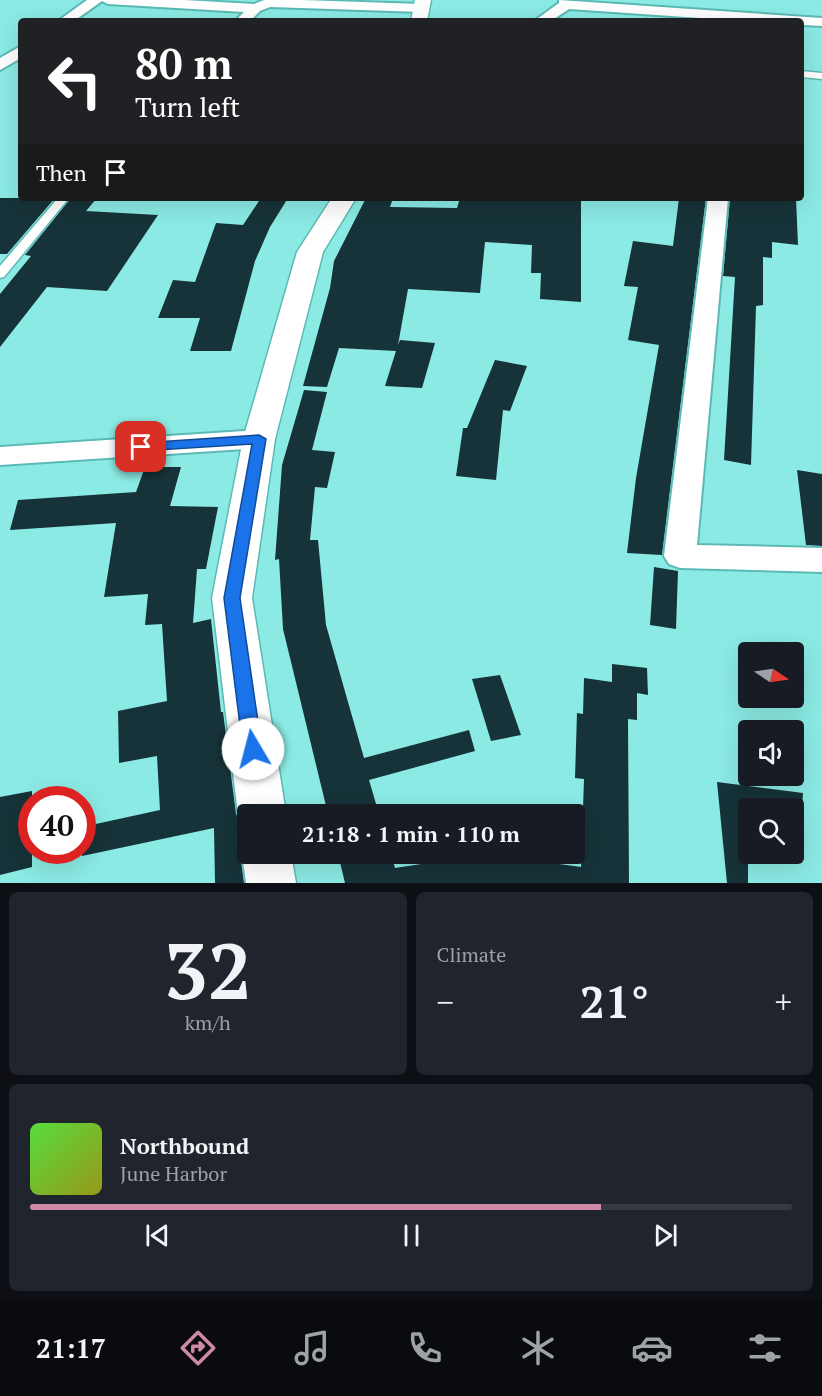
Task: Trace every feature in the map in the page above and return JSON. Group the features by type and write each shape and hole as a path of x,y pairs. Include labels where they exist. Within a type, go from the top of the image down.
{"street":[{"path":"69,18 96,0"},
{"path":"108,0 255,8"},
{"path":"545,18 566,3 715,18 710,0"},
{"path":"245,18 255,8 268,3 286,2 421,10"},
{"path":"804,21 822,22"},
{"path":"0,51 18,52"},
{"path":"0,65 18,53"},
{"path":"261,804 232,598 259,439 310,252 342,201"},
{"path":"717,201 680,556 822,560"},
{"path":"0,456 259,439"},
{"path":"268,864 271,883"}],"lane":[{"path":"804,74 822,76"},
{"path":"0,274 61,201"}],"building":[{"path":"0,198 18,198 18,201 52,201 7,254 0,254"},
{"path":"69,201 94,201 86,211 158,215 107,291 47,287 0,347 0,294 31,256 25,255"},
{"path":"259,201 286,201 270,227 255,261 231,351 190,351 200,318 158,318 173,280 195,282 216,223 243,225"},
{"path":"364,201 392,201 390,207 457,208 459,201 581,201 581,302 540,299 541,273 531,273 532,245 485,242 480,293 408,289 398,345 400,340 435,343 422,388 385,386 396,351 339,348 327,387 303,386 330,288 334,261"},
{"path":"679,201 706,201 662,555 627,553 636,478 659,345 628,340 638,287 624,286 633,241 673,246"},
{"path":"730,201 796,201 798,245 772,242 772,258 763,257 763,305 756,306 751,465 724,460 735,277 723,276"},
{"path":"495,360 527,366 510,411 503,410 496,480 456,476 463,428 467,428"},
{"path":"304,390 327,392 312,450 335,452 327,488 315,487 310,540 318,540 326,625 364,758 469,730 475,751 369,780 376,804 326,804 283,629 279,559 275,560 282,465"},
{"path":"145,467 181,467 170,506 218,507 206,569 197,569 193,623 211,619 221,712 223,712 237,816 237,864 241,864 244,883 215,883 214,828 96,853 96,824 160,810 157,756 119,763 118,711 167,701 162,624 145,625 148,594 104,597 116,523 10,530 18,500 136,492"},
{"path":"797,470 822,474 822,546 806,545"},
{"path":"654,567 678,571 676,629 650,625"},
{"path":"612,664 647,668 648,695 637,693 637,720 628,719 629,883 345,883 340,864 394,864 395,868 421,864 559,864 581,867 581,864 585,864 584,779 575,778 577,713 583,714 584,678 612,682"},
{"path":"500,675 521,735 491,741 472,679"},
{"path":"717,782 803,793 803,798 738,798 738,864 748,864 748,883 727,883"},
{"path":"18,794 18,864 32,864 32,867 0,875 0,797"}],"route":[{"path":"141,447 259,439 232,598 253,749"}]}
